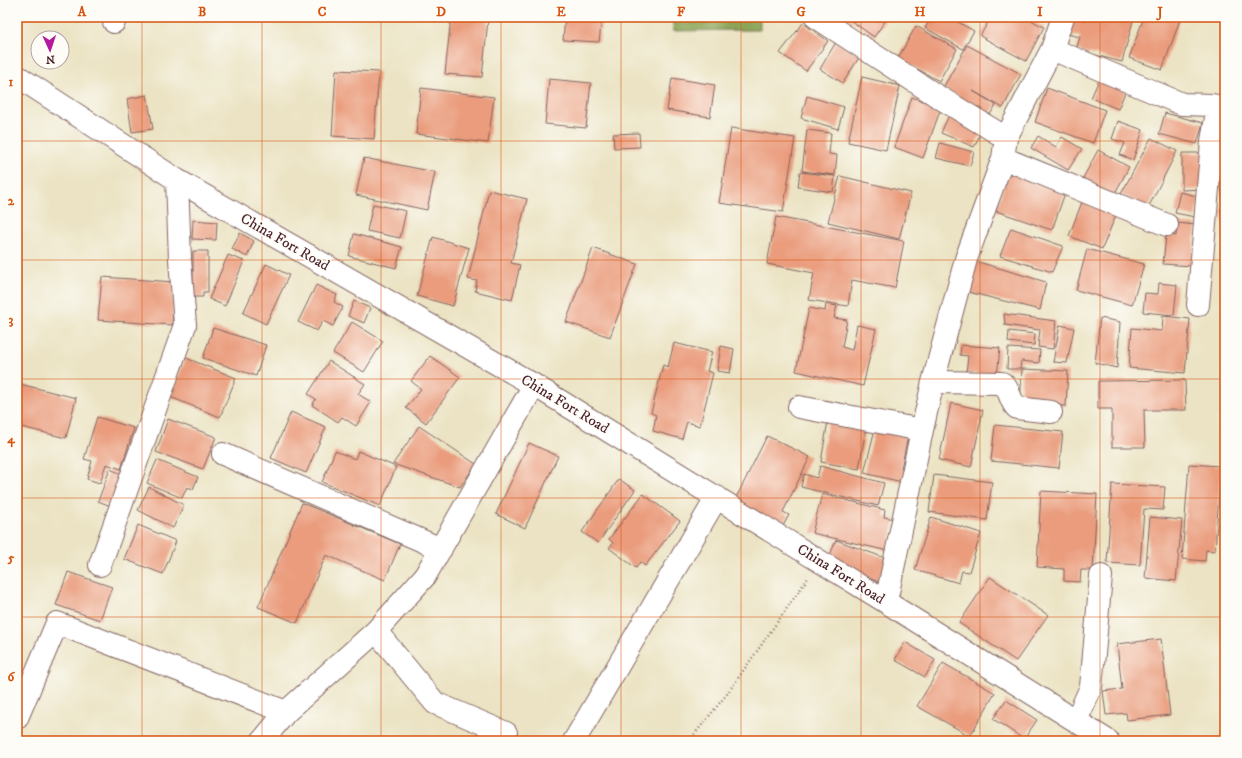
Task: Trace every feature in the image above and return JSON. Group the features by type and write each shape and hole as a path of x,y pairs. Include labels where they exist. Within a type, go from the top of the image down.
{"street":[{"path":"816,17 934,94 1004,148 1167,225"},
{"path":"886,602 933,382 966,259 1004,148 1052,50 1063,17"},
{"path":"1052,50 1182,104 1221,107 1212,141 1198,305"},
{"name":"China Fort Road","path":"17,76 178,180 534,385 1108,741"},
{"path":"100,565 185,325 180,259 178,180"},
{"path":"933,382 1002,383 1007,387 1013,405 1017,408 1051,412"},
{"path":"262,741 286,712 376,632 425,576 534,385"},
{"path":"799,407 922,430"},
{"path":"223,454 441,549"},
{"path":"574,741 717,498"},
{"path":"1076,721 1091,687 1101,576"},
{"path":"17,718 57,623 286,712"},
{"path":"376,632 435,703 506,733 500,741"}],"path":[{"path":"689,741 727,694 820,561"}],"green space":[{"path":"673,17 760,17 760,30 673,31"}],"building":[{"path":"451,17 488,20 482,77 445,74"},
{"path":"565,17 602,17 599,42 563,40"},
{"path":"846,17 888,17 874,37"},
{"path":"932,17 949,17 974,31 963,49 925,28"},
{"path":"991,17 1025,17 1044,27 1026,61 980,36"},
{"path":"1073,17 1085,20 1086,17 1134,17 1122,62 1076,50 1080,37 1067,34"},
{"path":"1144,17 1181,17 1162,70 1129,58"},
{"path":"803,23 828,41 806,71 780,53"},
{"path":"916,26 957,49 939,81 898,58"},
{"path":"836,42 860,56 843,83 820,69"},
{"path":"967,45 1021,74 1003,108 973,91 996,105 989,116 943,88"},
{"path":"336,70 379,72 374,139 332,136"},
{"path":"862,77 900,86 886,150 848,142"},
{"path":"672,78 715,85 710,117 667,110"},
{"path":"549,79 591,83 586,128 545,124"},
{"path":"1099,80 1126,90 1118,109 1091,98"},
{"path":"421,88 494,97 488,143 416,134"},
{"path":"1047,88 1105,110 1093,143 1035,122"},
{"path":"147,95 153,129 132,132 127,99"},
{"path":"807,96 844,107 838,129 801,118"},
{"path":"912,97 941,108 923,158 894,147"},
{"path":"1165,113 1203,123 1197,144 1159,134"},
{"path":"949,115 982,130 974,147 941,133"},
{"path":"1118,121 1143,130 1133,160 1120,155 1125,143 1112,139"},
{"path":"731,128 795,138 783,212 719,203"},
{"path":"807,130 831,133 829,154 837,155 835,175 802,171"},
{"path":"639,133 640,147 614,148 613,134"},
{"path":"1038,136 1056,147 1062,137 1082,149 1068,170 1031,148"},
{"path":"1220,136 1225,136 1225,175 1220,175"},
{"path":"1151,138 1177,151 1148,208 1121,194"},
{"path":"940,143 974,152 970,166 936,158"},
{"path":"1098,150 1129,167 1113,197 1082,180"},
{"path":"1182,153 1204,153 1204,189 1182,190"},
{"path":"364,158 435,172 427,210 356,195"},
{"path":"800,172 835,176 833,192 798,187"},
{"path":"1008,172 1065,193 1052,230 996,211"},
{"path":"840,176 911,193 899,239 828,222"},
{"path":"1221,182 1225,182 1225,202 1223,203"},
{"path":"489,190 527,199 511,263 520,265 512,300 475,291 477,281 468,279"},
{"path":"1180,192 1200,197 1195,217 1175,213"},
{"path":"1082,202 1116,215 1102,249 1069,236"},
{"path":"373,204 406,211 400,238 367,231"},
{"path":"1225,208 1225,227 1224,227 1221,209"},
{"path":"776,217 904,241 895,288 852,280 848,306 809,300 814,273 767,264"},
{"path":"193,220 217,222 216,240 192,239"},
{"path":"1177,223 1196,225 1192,266 1163,264 1166,235 1176,236"},
{"path":"1011,228 1063,246 1052,272 1000,256"},
{"path":"240,233 254,241 247,257 232,249"},
{"path":"354,234 402,247 396,268 349,256"},
{"path":"433,237 469,248 453,306 417,296"},
{"path":"593,248 637,264 610,337 566,322"},
{"path":"1087,249 1144,264 1132,305 1076,290"},
{"path":"193,251 208,251 208,292 203,292 203,297 193,297"},
{"path":"228,255 244,261 225,306 209,299"},
{"path":"975,261 1046,282 1040,310 968,292"},
{"path":"266,264 289,275 266,324 243,313"},
{"path":"102,277 175,282 172,325 98,320"},
{"path":"1159,283 1177,285 1174,315 1143,312 1145,293 1158,294"},
{"path":"316,285 337,295 334,302 343,307 333,326 323,321 317,331 298,322"},
{"path":"354,301 370,308 364,323 348,316"},
{"path":"826,304 837,306 834,318 847,320 842,347 852,350 857,325 876,329 863,386 796,371 809,308 825,311"},
{"path":"1004,314 1056,321 1053,349 1038,347 1040,330 1005,325"},
{"path":"1163,316 1190,319 1185,373 1129,368 1132,328 1162,331"},
{"path":"1100,318 1120,322 1117,368 1095,363"},
{"path":"352,322 383,341 364,372 333,353"},
{"path":"1060,325 1074,328 1067,363 1053,362"},
{"path":"213,328 266,345 256,376 203,358"},
{"path":"1009,331 1035,334 1034,345 1008,342"},
{"path":"674,343 712,352 707,371 713,373 700,426 687,422 682,439 653,431 656,415 651,413 663,365 668,367"},
{"path":"961,345 1000,348 997,376 966,373 968,356 960,355"},
{"path":"721,346 734,349 730,373 717,371"},
{"path":"1008,348 1040,350 1039,363 1021,361 1020,369 1007,369"},
{"path":"430,356 460,377 426,423 406,408 421,389 411,381"},
{"path":"186,358 236,378 220,417 170,397"},
{"path":"329,361 365,384 358,394 371,402 356,426 342,417 338,422 312,405 316,399 308,394"},
{"path":"1022,369 1068,371 1066,406 1020,405"},
{"path":"1185,380 1186,410 1144,410 1145,447 1112,447 1112,409 1098,409 1098,381"},
{"path":"20,384 76,398 66,438 17,426 17,398"},
{"path":"951,403 983,410 971,467 939,460"},
{"path":"291,412 326,427 306,473 271,458"},
{"path":"97,417 134,428 121,469 106,464 100,483 87,479 92,461 84,459"},
{"path":"168,419 216,437 203,469 156,452"},
{"path":"828,421 866,428 859,469 821,462"},
{"path":"995,425 1063,432 1059,468 991,461"},
{"path":"419,426 476,464 460,487 393,464"},
{"path":"875,429 908,437 901,468 908,472 902,482 864,473"},
{"path":"767,436 810,457 783,512 789,515 783,526 734,502"},
{"path":"529,443 558,456 525,528 496,514"},
{"path":"335,451 355,459 358,451 396,467 380,506 322,482"},
{"path":"157,460 198,477 193,489 187,487 182,498 147,483"},
{"path":"1189,464 1221,466 1215,551 1206,550 1205,561 1182,559"},
{"path":"820,466 884,483 878,506 801,487 804,474 817,478"},
{"path":"110,469 127,476 116,508 98,501"},
{"path":"934,475 992,482 987,520 929,512"},
{"path":"619,479 635,490 598,543 582,532"},
{"path":"1112,484 1165,487 1163,510 1144,509 1140,565 1107,563"},
{"path":"149,487 184,505 173,528 138,510"},
{"path":"1041,491 1097,494 1093,570 1081,570 1080,582 1064,581 1064,569 1037,567"},
{"path":"643,494 680,521 645,566 640,562 636,568 609,548 613,543 609,539"},
{"path":"822,494 885,510 884,517 895,519 888,551 812,533"},
{"path":"302,503 400,544 385,580 326,555 297,623 258,607"},
{"path":"931,517 981,533 969,572 962,571 959,583 915,570"},
{"path":"1150,517 1182,520 1176,581 1145,578"},
{"path":"138,525 176,541 163,574 124,559"},
{"path":"836,540 888,559 879,582 827,563"},
{"path":"68,572 112,587 100,620 56,605"},
{"path":"990,577 1048,615 1016,661 959,623"},
{"path":"1161,639 1170,715 1127,720 1126,713 1106,715 1103,691 1122,689 1117,644"},
{"path":"905,642 935,660 925,677 895,660"},
{"path":"943,663 995,693 970,736 917,706"},
{"path":"1006,700 1037,720 1024,739 993,719"}]}
